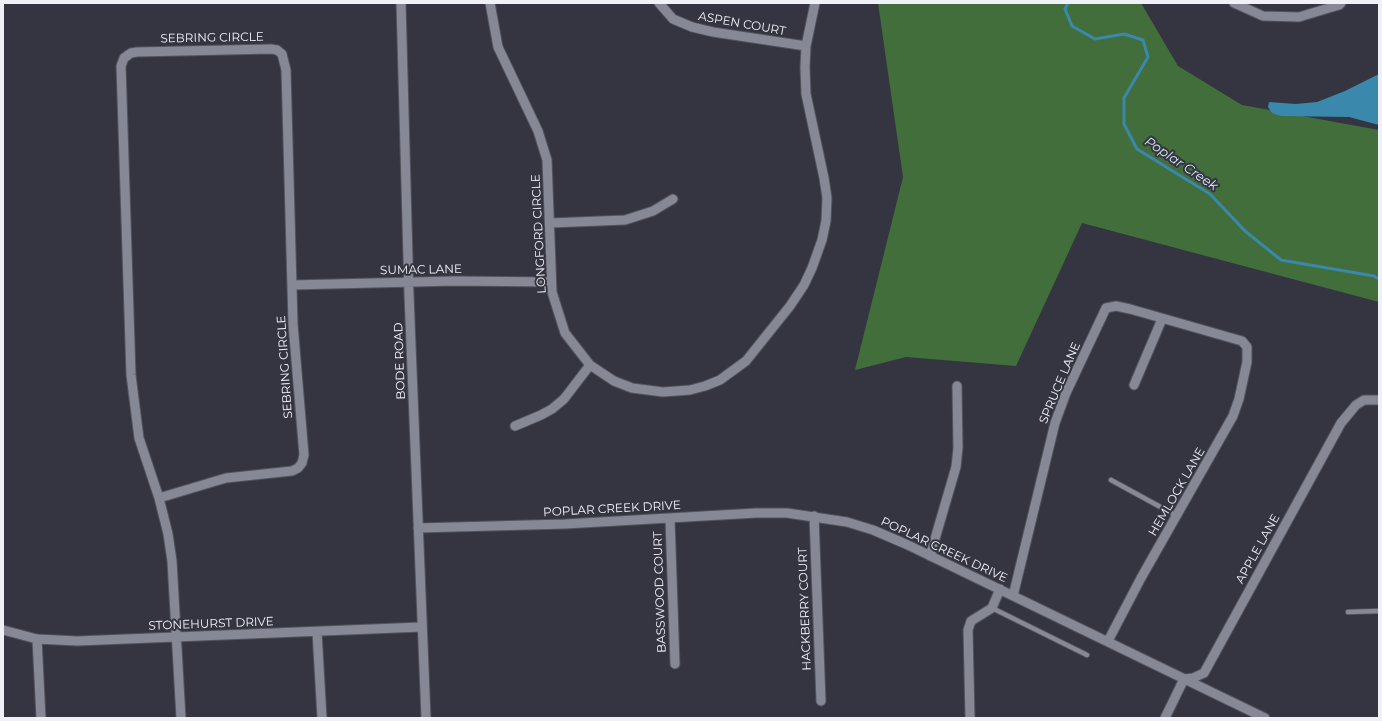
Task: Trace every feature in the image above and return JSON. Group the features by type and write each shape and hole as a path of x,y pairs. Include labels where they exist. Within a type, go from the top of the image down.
{"street":[{"name":"BODE ROAD","path":"401,3 421,627 426,718"},
{"name":"LONGFORD CIRCLE","path":"490,3 498,47 543,144 547,160 551,282 558,314 565,333 590,365 614,381 632,388 676,392 705,386 725,376 746,361 772,329 804,285 822,240 826,221 827,198 806,94 804,67 806,46 815,3"},
{"name":"ASPEN COURT","path":"660,3 673,19 692,28 806,46"},
{"path":"1234,3 1263,16 1299,17 1339,5 1341,3"},
{"name":"SEBRING CIRCLE","path":"159,498 226,478 292,471 298,468 302,463 304,455 295,358 292,285 288,101 286,70 282,54 278,50 264,48 131,53 122,63 121,73 131,375 139,438 159,498 168,534 172,561 181,718"},
{"path":"550,222 625,220 653,211 673,200"},
{"name":"SUMAC LANE","path":"292,285 409,282 551,282"},
{"name":"SPRUCE LANE","path":"1013,596 1055,423 1106,308 1116,306 1242,341 1247,347"},
{"path":"1134,385 1162,319"},
{"name":"HEMLOCK LANE","path":"1108,641 1140,578 1177,516 1233,416 1245,374 1248,354 1247,347"},
{"path":"515,426 541,415 564,399 590,365"},
{"path":"930,556 956,467 958,448 957,386"},
{"name":"APPLE LANE","path":"1184,679 1193,678 1204,673 1341,423 1360,402 1364,400 1379,400"},
{"name":"POPLAR CREEK DRIVE","path":"418,528 670,519 756,513 787,513 847,522 873,530 930,556 1265,718"},
{"name":"HACKBERRY COURT","path":"814,516 821,701"},
{"name":"BASSWOOD COURT","path":"670,519 675,664"},
{"path":"970,718 968,630 971,621 992,608 1000,589"},
{"name":"STONEHURST DRIVE","path":"3,630 37,639 78,641 421,627"},
{"path":"316,632 322,718"},
{"path":"37,639 41,718"},
{"path":"1165,718 1184,679"}],"lane":[{"path":"1111,480 1177,516"},
{"path":"992,608 1087,655"},
{"path":"1348,612 1379,610"}],"green space":[{"path":"878,3 1141,3 1178,66 1242,105 1379,130 1379,302 1082,223 1016,366 906,357 855,370 903,177"}],"water":[{"path":"1379,74 1379,125 1349,117 1281,116 1272,113 1268,107 1269,102 1296,104 1317,102 1345,91"}],"waterway":[{"name":"Poplar Creek","path":"1068,3 1065,9 1072,26 1095,39 1124,34 1143,40 1148,57 1124,98 1124,124 1137,149 1210,194 1245,231 1281,260 1374,276 1379,279"}]}
